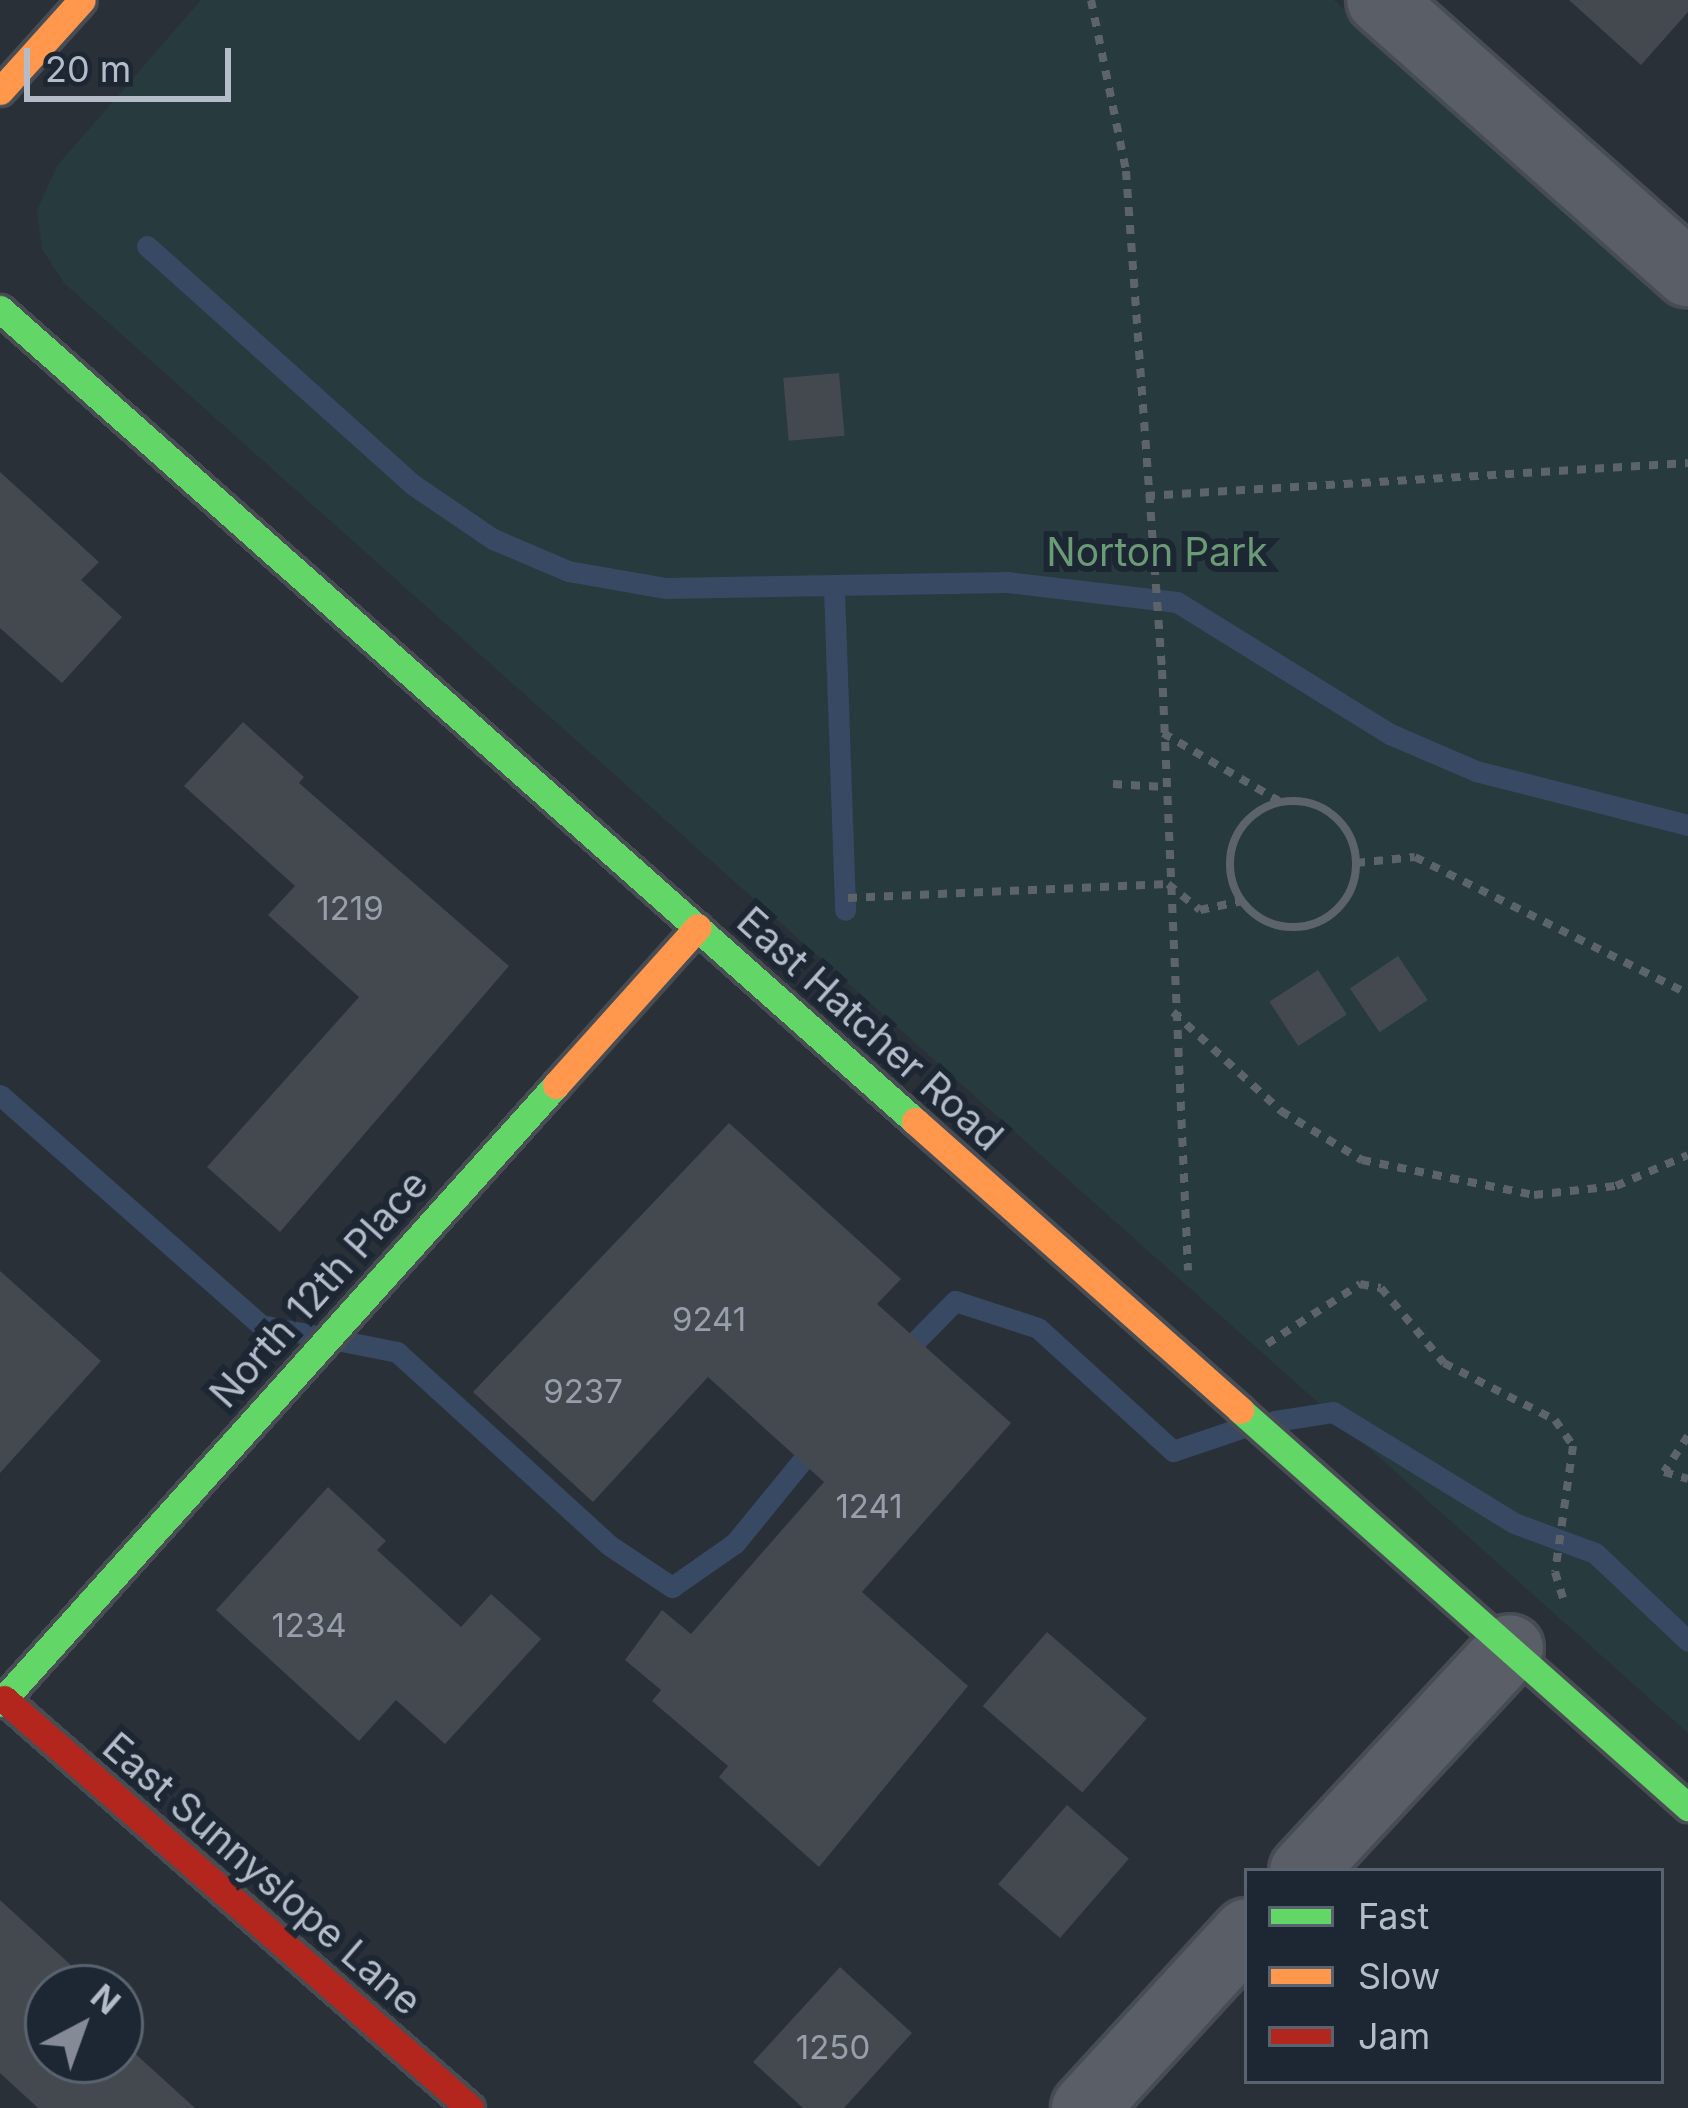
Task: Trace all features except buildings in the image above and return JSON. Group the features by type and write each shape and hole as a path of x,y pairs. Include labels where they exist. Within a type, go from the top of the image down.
{"street":[{"path":"0,91 82,0"},
{"path":"1380,0 1688,273"},
{"name":"East Hatcher Road","path":"0,309 1688,1807"},
{"name":"North 12th Place","path":"2,1701 698,927"},
{"path":"1306,1868 1510,1648"},
{"name":"East Sunnyslope Lane","path":"2,1701 470,2108"},
{"path":"1085,2108 1244,1935"}],"path":[{"path":"1091,0 1126,171 1159,629 1173,1012 1188,1193 1187,1363"},
{"path":"1146,496 1688,463"},
{"path":"1162,732 1280,802"},
{"path":"1113,784 1163,787"},
{"path":"1303,801 1341,822 1356,863 1344,900 1314,924 1274,924 1242,901 1228,863 1233,842 1261,809 1303,801"},
{"path":"1356,863 1414,857 1688,994"},
{"path":"848,898 1168,884 1200,910 1242,901"},
{"path":"1173,1012 1281,1111 1362,1160 1534,1195 1616,1186 1688,1155"},
{"path":"1266,1345 1360,1284 1382,1288 1444,1363 1555,1420 1573,1446 1574,1482 1556,1572 1568,1618"},
{"path":"1688,1436 1664,1472 1688,1479"}],"green space":[{"name":"Norton Park","path":"201,0 1334,0 1688,313 1688,1733 64,283 42,249 37,210 57,166"}],"waterway":[{"path":"147,246 412,484 493,539 568,571 665,588 1007,582 1177,602 1390,734 1476,771 1688,825"},
{"path":"834,590 845,910"},
{"path":"0,1095 261,1325 397,1352 609,1545 672,1587 735,1543 819,1440"},
{"path":"899,1358 955,1301 1038,1328 1173,1451 1244,1427"},
{"path":"1275,1421 1333,1412 1514,1523 1595,1553 1688,1641"}],"traffic: fast":[{"path":"0,309 915,1121"},
{"path":"0,1703 556,1085"},
{"path":"1240,1410 1688,1807"}],"traffic: slow":[{"path":"0,91 82,0"},
{"path":"556,1085 698,927"},
{"path":"915,1121 1240,1410"}],"traffic: jam":[{"path":"4,1699 470,2108"}]}
